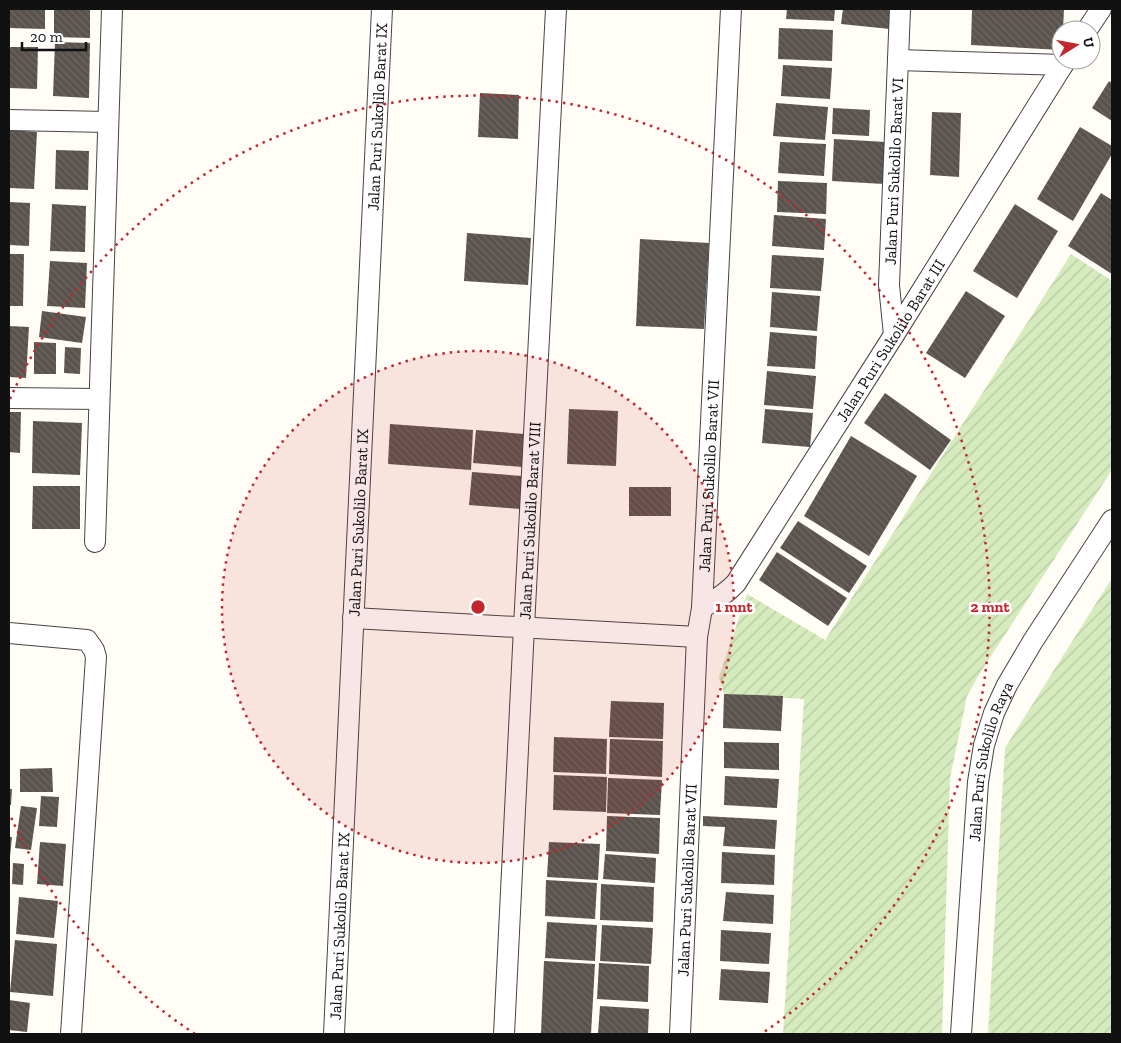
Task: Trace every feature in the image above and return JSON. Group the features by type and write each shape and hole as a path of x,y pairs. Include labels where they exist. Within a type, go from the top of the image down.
{"street":[{"path":"95,542 112,9"},
{"name":"Jalan Puri Sukolilo Barat IX","path":"334,1034 382,9"},
{"name":"Jalan Puri Sukolilo Barat VIII","path":"504,1034 556,9"},
{"name":"Jalan Puri Sukolilo Barat VII","path":"680,1034 697,637 702,608 731,9"},
{"name":"Jalan Puri Sukolilo Barat VI","path":"894,335 889,285 900,9"},
{"path":"1094,20 1101,9"},
{"path":"898,60 1051,62"},
{"name":"Jalan Puri Sukolilo Barat III","path":"702,608 719,598 736,583 1060,70"},
{"path":"9,120 108,122"},
{"path":"9,398 99,399"},
{"name":"Jalan Puri Sukolilo Raya","path":"961,1034 978,782 984,745 994,713 1007,685 1033,641 1112,520"},
{"path":"353,618 697,637"},
{"path":"9,633 87,640 94,650 96,657 71,1034"}],"green space":[{"path":"1071,254 1112,281 1112,470 967,696 950,778 942,1034 783,1034 804,699 724,694 719,677 747,594 825,640"},
{"path":"1112,578 1112,1034 988,1034 1005,748"}],"building":[{"path":"9,9 45,9 45,29 9,28"},
{"path":"54,9 90,9 90,38 54,37"},
{"path":"787,9 835,9 834,21 786,19"},
{"path":"843,9 892,9 890,29 841,24"},
{"path":"972,9 1064,9 1063,20 1051,20 1051,49 971,45"},
{"path":"779,28 833,30 832,61 778,59"},
{"path":"55,42 90,43 89,98 53,96"},
{"path":"9,47 38,47 37,89 9,88"},
{"path":"783,65 832,68 830,99 781,96"},
{"path":"1109,81 1112,83 1112,121 1092,108"},
{"path":"480,93 519,95 518,139 478,137"},
{"path":"776,103 828,107 825,140 773,136"},
{"path":"833,108 870,110 869,136 832,134"},
{"path":"932,112 961,113 959,177 930,175"},
{"path":"1080,127 1112,146 1112,154 1073,221 1037,199"},
{"path":"9,130 37,132 34,189 9,188"},
{"path":"834,139 886,142 884,184 832,181"},
{"path":"780,142 826,144 824,176 778,173"},
{"path":"56,150 89,151 88,190 55,189"},
{"path":"778,181 827,183 826,214 777,212"},
{"path":"1101,193 1112,200 1112,274 1068,246"},
{"path":"9,202 30,203 29,246 9,245"},
{"path":"52,204 86,206 85,252 50,251"},
{"path":"1015,204 1058,231 1017,298 973,271"},
{"path":"774,215 826,219 824,250 772,246"},
{"path":"467,233 531,238 528,285 464,281"},
{"path":"640,239 709,243 704,329 636,326"},
{"path":"9,254 24,254 23,306 9,306"},
{"path":"772,255 824,258 821,291 770,288"},
{"path":"50,261 87,263 85,308 47,306"},
{"path":"966,291 1005,316 965,378 926,353"},
{"path":"772,292 820,296 817,331 770,327"},
{"path":"42,311 86,317 82,343 39,337"},
{"path":"9,326 29,327 26,378 9,377"},
{"path":"770,332 817,336 815,369 767,366"},
{"path":"34,342 56,343 56,374 34,374"},
{"path":"65,347 81,348 80,374 64,373"},
{"path":"767,371 816,376 813,409 764,405"},
{"path":"885,393 951,440 930,470 864,423"},
{"path":"569,409 618,411 616,466 567,464"},
{"path":"765,409 813,413 810,447 762,443"},
{"path":"9,412 21,412 20,453 9,452"},
{"path":"33,421 82,423 80,475 32,473"},
{"path":"390,424 473,430 471,470 388,464"},
{"path":"476,430 524,434 522,467 473,463"},
{"path":"851,436 917,476 869,556 804,516"},
{"path":"472,472 522,476 520,509 469,505"},
{"path":"33,486 80,486 80,529 32,529"},
{"path":"629,487 671,487 671,516 629,516"},
{"path":"798,521 867,566 849,593 780,548"},
{"path":"777,552 847,598 828,626 759,580"},
{"path":"724,694 783,696 781,731 723,728"},
{"path":"611,701 664,703 663,739 609,737"},
{"path":"554,737 607,739 606,774 553,772"},
{"path":"610,739 663,741 662,777 609,774"},
{"path":"724,742 779,743 779,770 724,768"},
{"path":"52,768 53,792 20,792 20,769"},
{"path":"554,775 607,777 606,812 553,810"},
{"path":"725,776 779,779 777,808 724,805"},
{"path":"608,778 662,780 660,815 607,813"},
{"path":"9,789 12,789 11,805 9,805"},
{"path":"41,796 59,797 57,827 39,826"},
{"path":"21,806 37,808 31,850 15,848"},
{"path":"607,816 660,818 659,854 606,851"},
{"path":"703,816 777,820 775,849 723,846 725,827 703,826"},
{"path":"9,837 12,837 10,857 9,857"},
{"path":"40,842 66,844 63,886 37,884"},
{"path":"549,842 600,844 598,880 547,877"},
{"path":"722,852 775,855 774,885 721,883"},
{"path":"605,854 656,858 655,883 603,879"},
{"path":"13,863 24,864 23,885 12,884"},
{"path":"546,880 597,883 595,919 545,916"},
{"path":"601,884 654,887 653,922 600,920"},
{"path":"726,892 774,895 773,924 723,921"},
{"path":"19,897 58,901 54,938 16,934"},
{"path":"547,922 597,925 595,961 545,958"},
{"path":"602,925 653,928 651,964 600,961"},
{"path":"721,930 771,933 769,964 720,961"},
{"path":"15,940 57,944 53,996 10,992"},
{"path":"544,961 595,964 591,1034 541,1033"},
{"path":"599,963 649,966 648,1002 597,999"},
{"path":"721,969 770,972 768,1003 719,1000"},
{"path":"9,1000 30,1003 27,1032 9,1030"},
{"path":"600,1006 649,1009 648,1034 598,1034"}]}
